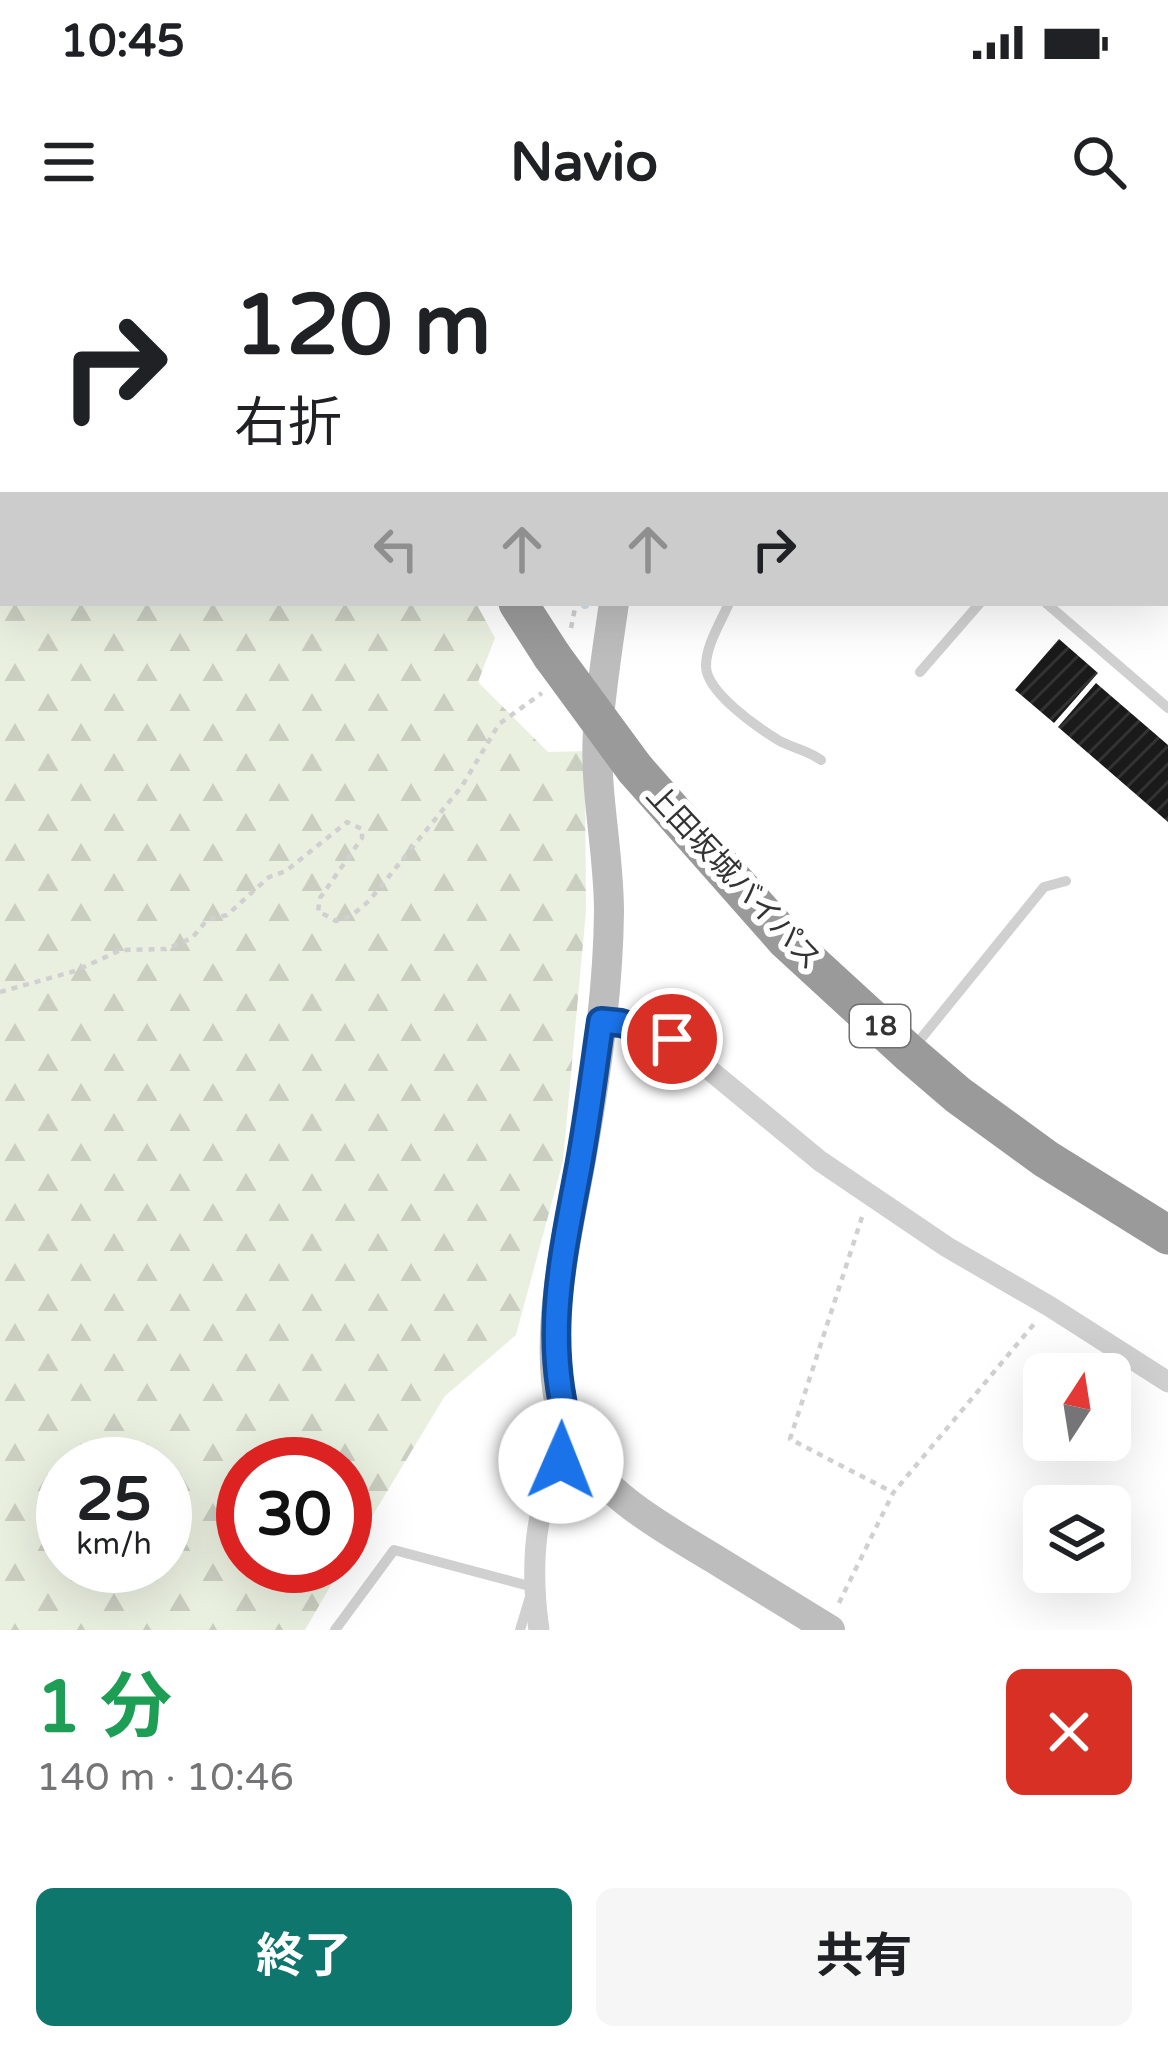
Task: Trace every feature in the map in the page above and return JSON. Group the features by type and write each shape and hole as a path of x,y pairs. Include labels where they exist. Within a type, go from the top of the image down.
{"highway":[{"name":"上田坂城バイパス","path":"520,606 635,769 787,941 958,1095 1046,1160 1168,1235"}],"street":[{"path":"614,606 598,730 608,961 580,1162 562,1250 556,1306 560,1401 572,1440 608,1487 653,1521 829,1629"},
{"path":"601,1021 672,1039 820,1161 947,1247 1168,1382"},
{"path":"538,1630 532,1587 535,1546 549,1484 572,1440"}],"lane":[{"path":"728,606 706,661 711,686 780,741 821,760"},
{"path":"920,672 977,606"},
{"path":"1049,606 1168,708"},
{"path":"909,1053 1044,887 1066,881"},
{"path":"335,1630 394,1550 532,1587 520,1630"}],"path":[{"path":"0,992 102,961 121,950 166,949 191,938 207,920 227,915 269,877 286,871 347,822 362,829 362,838 320,898 318,911 336,921 351,916 410,854 463,786 500,724 544,691 575,606"},
{"path":"869,1194 790,1439 893,1492"},
{"path":"829,1629 893,1492 1049,1306"}],"green space":[{"path":"0,606 478,606 495,638 478,682 548,752 585,751 586,911 563,1161 516,1335 445,1396 372,1516 372,1437 216,1437 216,1593 326,1593 305,1630 0,1630"}],"building":[{"path":"1059,639 1098,673 1054,723 1015,690"},
{"path":"1096,683 1168,745 1168,822 1058,727"}],"route":[{"path":"561,1461 572,1440 560,1401 556,1306 601,1021 672,1039"}]}
